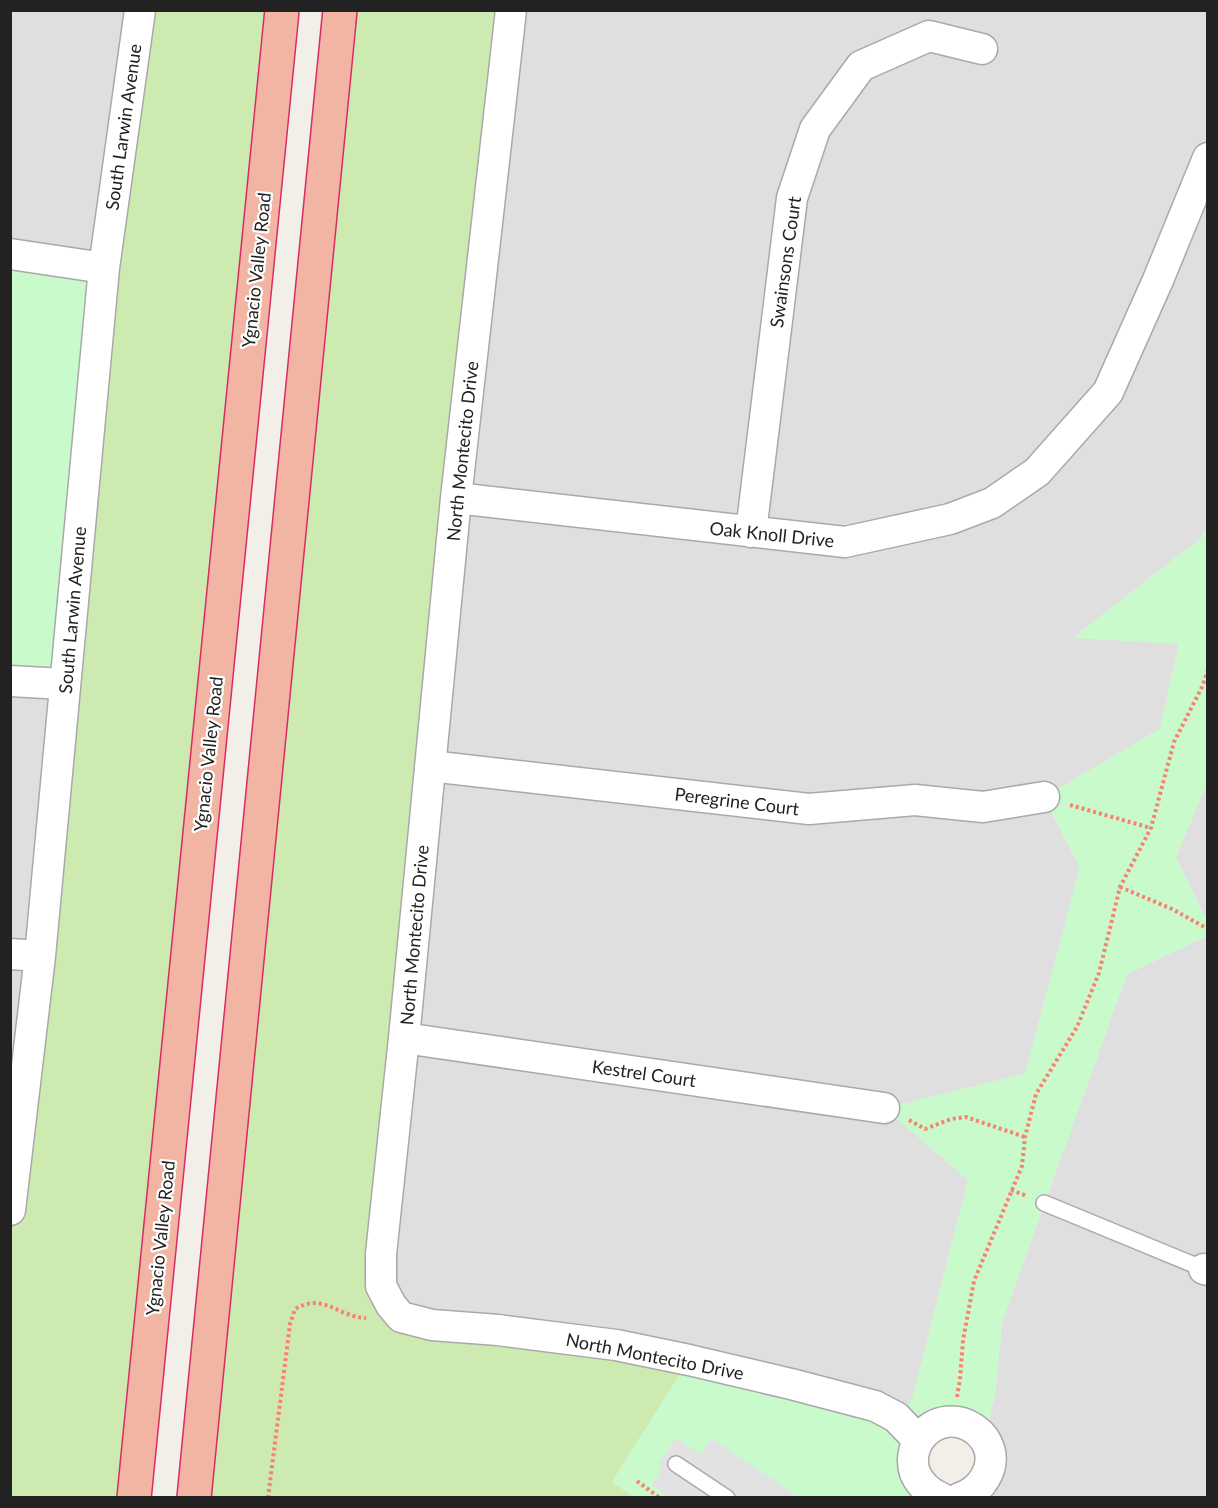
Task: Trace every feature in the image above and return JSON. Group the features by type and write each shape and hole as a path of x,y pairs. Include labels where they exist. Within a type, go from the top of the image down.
{"highway":[{"name":"Ygnacio Valley Road","path":"134,1497 282,10"},
{"path":"194,1497 340,10"}],"street":[{"name":"South Larwin Avenue","path":"10,1210 40,956 104,268 140,10"},
{"name":"North Montecito Drive","path":"511,10 456,498 381,1254 381,1286 391,1305 401,1317 432,1325 498,1330 616,1345 701,1362 875,1406 896,1417 918,1440"},
{"name":"Swainsons Court","path":"751,532 792,198 815,129 861,66 929,36 982,49"},
{"name":"Oak Knoll Drive","path":"456,498 845,542 950,519 992,503 1037,472 1108,392 1158,280 1208,158"},
{"path":"10,254 104,268"},
{"path":"10,681 64,684"},
{"name":"Peregrine Court","path":"430,766 809,809 915,800 983,807 1044,797"},
{"path":"10,954 40,956"},
{"name":"Kestrel Court","path":"404,1038 884,1108"},
{"path":"924,1493 914,1470 913,1455 918,1440 927,1430 939,1423 952,1420 970,1425 984,1437 987,1445 990,1454 989,1472 977,1494"}],"lane":[{"path":"1044,1203 1206,1270"},
{"path":"676,1464 727,1497"}],"path":[{"path":"952,1420 974,1281 1022,1166 1025,1137 1036,1094 1077,1027 1099,973 1120,887 1151,828 1174,742 1202,687 1208,670"},
{"path":"1089,810 1151,828"},
{"path":"1120,887 1172,909 1208,929"},
{"path":"884,1108 925,1129 951,1119 966,1117 1025,1137"},
{"path":"1011,1190 1029,1197"},
{"path":"268,1497 290,1324 295,1309 306,1303 323,1303 356,1318 369,1318 391,1305"},
{"path":"637,1481 660,1497"}],"shaded area":[{"path":"10,11 140,11 104,268 11,254"},
{"path":"511,11 1207,11 1207,525 1201,538 1074,637 1179,643 1160,729 1044,797 1080,868 1025,1074 885,1108 968,1180 912,1400 896,1417 401,1317 381,1254"},
{"path":"11,681 64,684 11,1210"},
{"path":"1207,783 1207,921 1176,857"},
{"path":"1207,936 1207,1497 960,1498 969,1495 995,1395 1002,1322 1127,974"},
{"path":"676,1438 700,1454 711,1438 799,1497 669,1497 651,1485 661,1471 659,1464"}],"green space":[{"path":"140,11 282,11 134,1497 11,1498 11,1210"},
{"path":"340,11 511,11 391,1305 689,1360 612,1482 635,1497 194,1498"},
{"path":"10,254 104,268 64,684 11,681"},
{"path":"1207,525 1207,783 1176,857 1207,921 1207,936 1127,974 1002,1322 995,1395 983,1437 927,1430 921,1484 909,1497 635,1497 612,1482 689,1360 896,1416 912,1400 968,1180 884,1108 1025,1074 1080,868 1044,797 1160,729 1179,644 1073,638 1201,538"}]}
